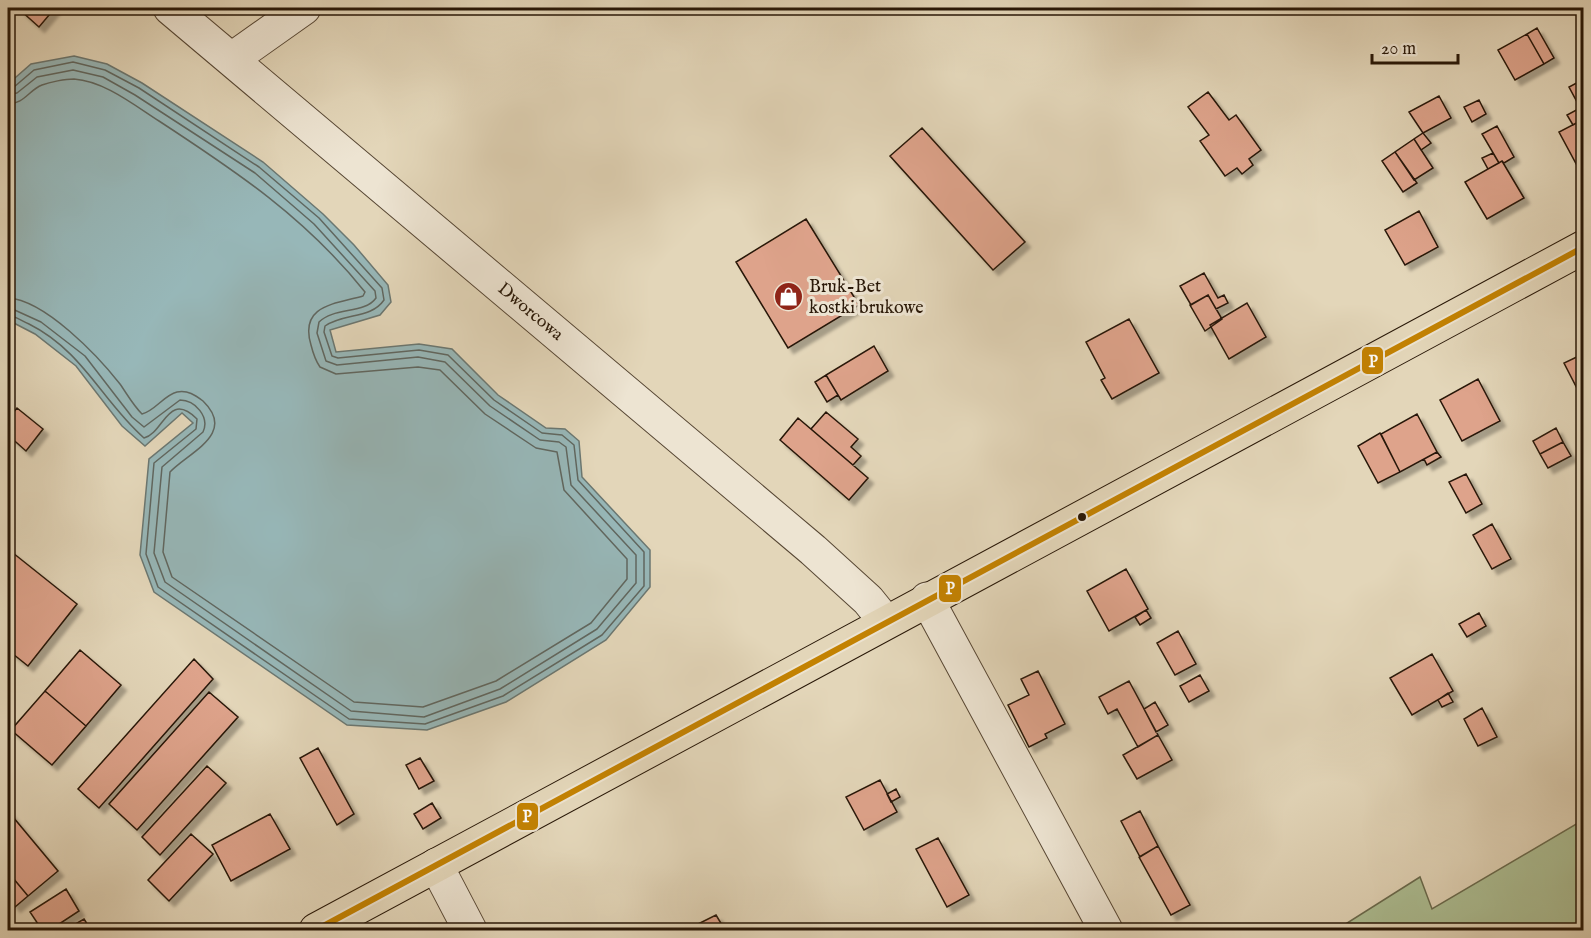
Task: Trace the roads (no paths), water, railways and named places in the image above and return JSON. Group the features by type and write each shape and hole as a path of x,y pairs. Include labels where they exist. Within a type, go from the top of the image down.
{"main road":[{"path":"316,930 885,621 1584,247"}],"street":[{"name":"Dworcowa","path":"170,8 813,550 868,600 885,621"},
{"path":"232,59 304,8"},
{"path":"927,599 1106,930"},
{"path":"436,865 470,930"}],"water":[{"path":"74,56 107,64 142,83 263,162 323,214 354,245 388,285 391,302 380,315 330,330 336,352 419,344 452,349 498,395 546,428 565,429 579,441 582,477 650,550 650,587 606,640 506,702 427,730 347,725 154,592 140,555 149,459 193,423 182,413 145,446 122,426 76,366 35,334 8,320 8,84 31,64"}],"place":[{"name":"Bruk-Bet kostki brukowe","path":"788,296"}]}
